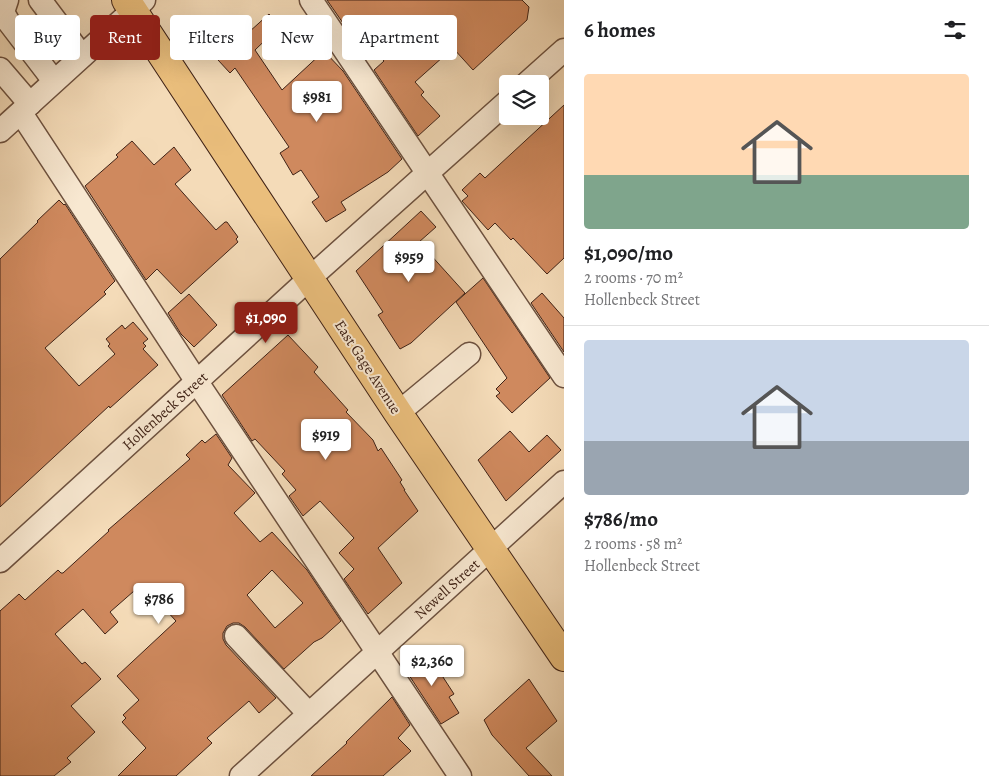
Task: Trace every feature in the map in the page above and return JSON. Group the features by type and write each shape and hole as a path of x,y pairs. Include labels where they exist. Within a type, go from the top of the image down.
{"main road":[{"name":"East Gage Avenue","path":"134,4 398,413 564,657"}],"street":[{"path":"7,0 3,12 8,21 54,81"},
{"path":"40,0 82,56"},
{"path":"311,0 564,376"},
{"path":"0,132 82,56 134,4"},
{"path":"536,75 564,50"},
{"path":"0,69 197,382 460,776"},
{"name":"Hollenbeck Street","path":"0,561 310,278 499,109"},
{"path":"398,413 468,354"},
{"name":"Newell Street","path":"241,776 564,482"},
{"path":"236,636 309,714"}],"building":[{"path":"327,0 522,0 529,7 527,20 473,70 457,52 457,15 342,15 342,22"},
{"path":"262,20 262,43 255,50 282,90 314,60 332,59 343,71 402,159 388,172 341,202 346,210 326,222 312,202 319,197 301,170 293,175 280,153 289,147 235,68 230,73 218,60 252,60 252,29"},
{"path":"440,60 415,82 424,92 421,95 440,116 418,136 374,70 384,61"},
{"path":"564,105 564,258 547,274 513,238 511,240 495,223 488,230 462,201 468,196 462,190 480,173 485,178 542,125 549,125 549,119"},
{"path":"132,141 154,165 174,147 191,170 175,184 216,230 227,222 238,237 236,239 238,242 181,294 157,269 146,280 85,186 118,157 116,155"},
{"path":"59,200 65,204 115,281 104,292 106,294 45,348 79,386 115,354 108,346 110,344 106,339 122,325 125,329 133,322 148,339 143,343 146,346 143,349 158,365 110,408 109,406 0,507 0,259"},
{"path":"421,211 436,227 419,242 465,293 411,343 400,349 378,315 383,312 356,271"},
{"path":"483,278 550,378 512,413 496,396 500,393 496,389 507,378 456,302"},
{"path":"542,293 564,318 564,352 531,303"},
{"path":"189,294 217,325 194,347 181,334 168,313"},
{"path":"288,335 318,367 314,372 348,410 346,412 373,440 378,451 381,448 402,480 400,482 404,490 418,511 378,548 402,583 368,614 344,579 354,569 339,553 354,538 320,501 303,516 289,496 296,490 282,474 285,471 255,439 252,441 222,395"},
{"path":"510,431 529,452 547,435 561,450 506,501 478,460"},
{"path":"216,434 232,458 228,465 255,493 234,513 260,542 272,532 307,570 341,621 284,669 245,627 239,623 227,626 223,633 226,645 276,698 259,713 249,701 207,738 212,743 176,776 118,776 146,748 122,722 126,718 123,715 139,700 117,676 176,621 142,584 110,612 118,622 105,634 83,609 55,634 82,664 85,662 101,679 71,706 95,732 67,758 71,762 54,776 0,776 0,611 19,594 25,600 58,570 63,573 108,530 190,459 186,455 202,440 205,443","holes":["272,570 303,603 275,628 247,595"]},
{"path":"428,654 454,694 449,697 459,713 441,724 403,666 420,655 422,658"},
{"path":"529,679 557,721 526,748 552,776 529,776 492,735 484,720"},
{"path":"392,697 410,725 398,738 411,751 383,776 311,776 347,743"}]}
